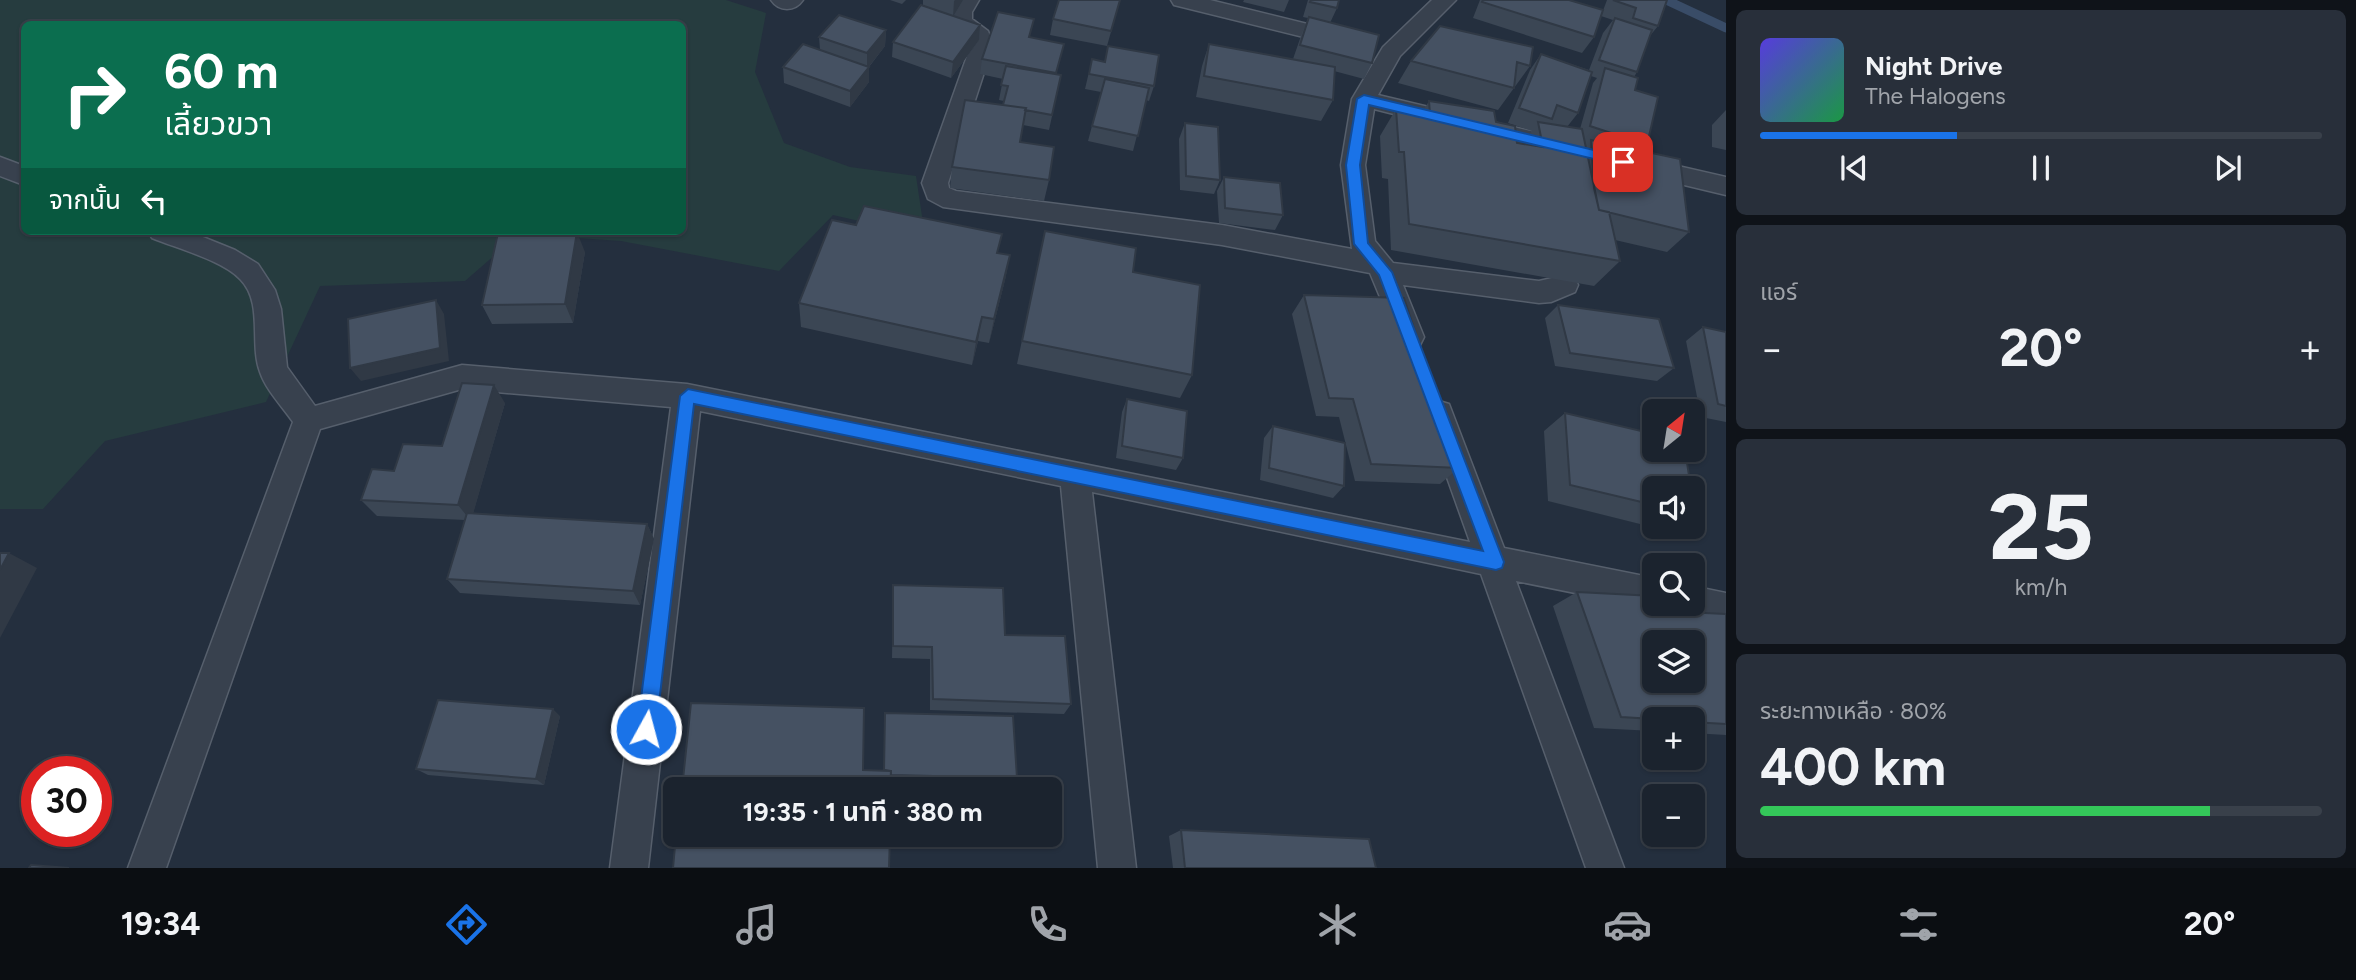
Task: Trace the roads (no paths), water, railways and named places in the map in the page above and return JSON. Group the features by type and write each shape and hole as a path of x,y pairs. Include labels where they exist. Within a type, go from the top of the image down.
{"street":[{"path":"782,0 789,3 792,0"},
{"path":"968,0 961,12 961,22 980,36 982,45 935,183 937,193 953,200 1222,235 1382,268 1539,292 1551,292 1565,285"},
{"path":"1182,0 1391,52"},
{"path":"1419,360 1382,268 1362,244 1353,165 1364,99 1391,52 1445,0"},
{"path":"1364,99 1592,154"},
{"path":"1619,161 1726,186"},
{"path":"0,166 21,175"},
{"path":"171,235 226,257 249,271 261,290 267,309 273,370 307,420"},
{"path":"307,420 462,377 688,396 1642,592"},
{"path":"1428,386 1496,562 1605,868"},
{"path":"629,868 688,396"},
{"path":"147,868 307,420"},
{"path":"1075,476 1117,868"},
{"path":"1705,605 1726,609"}],"waterway":[{"path":"1666,0 1726,28"}]}
